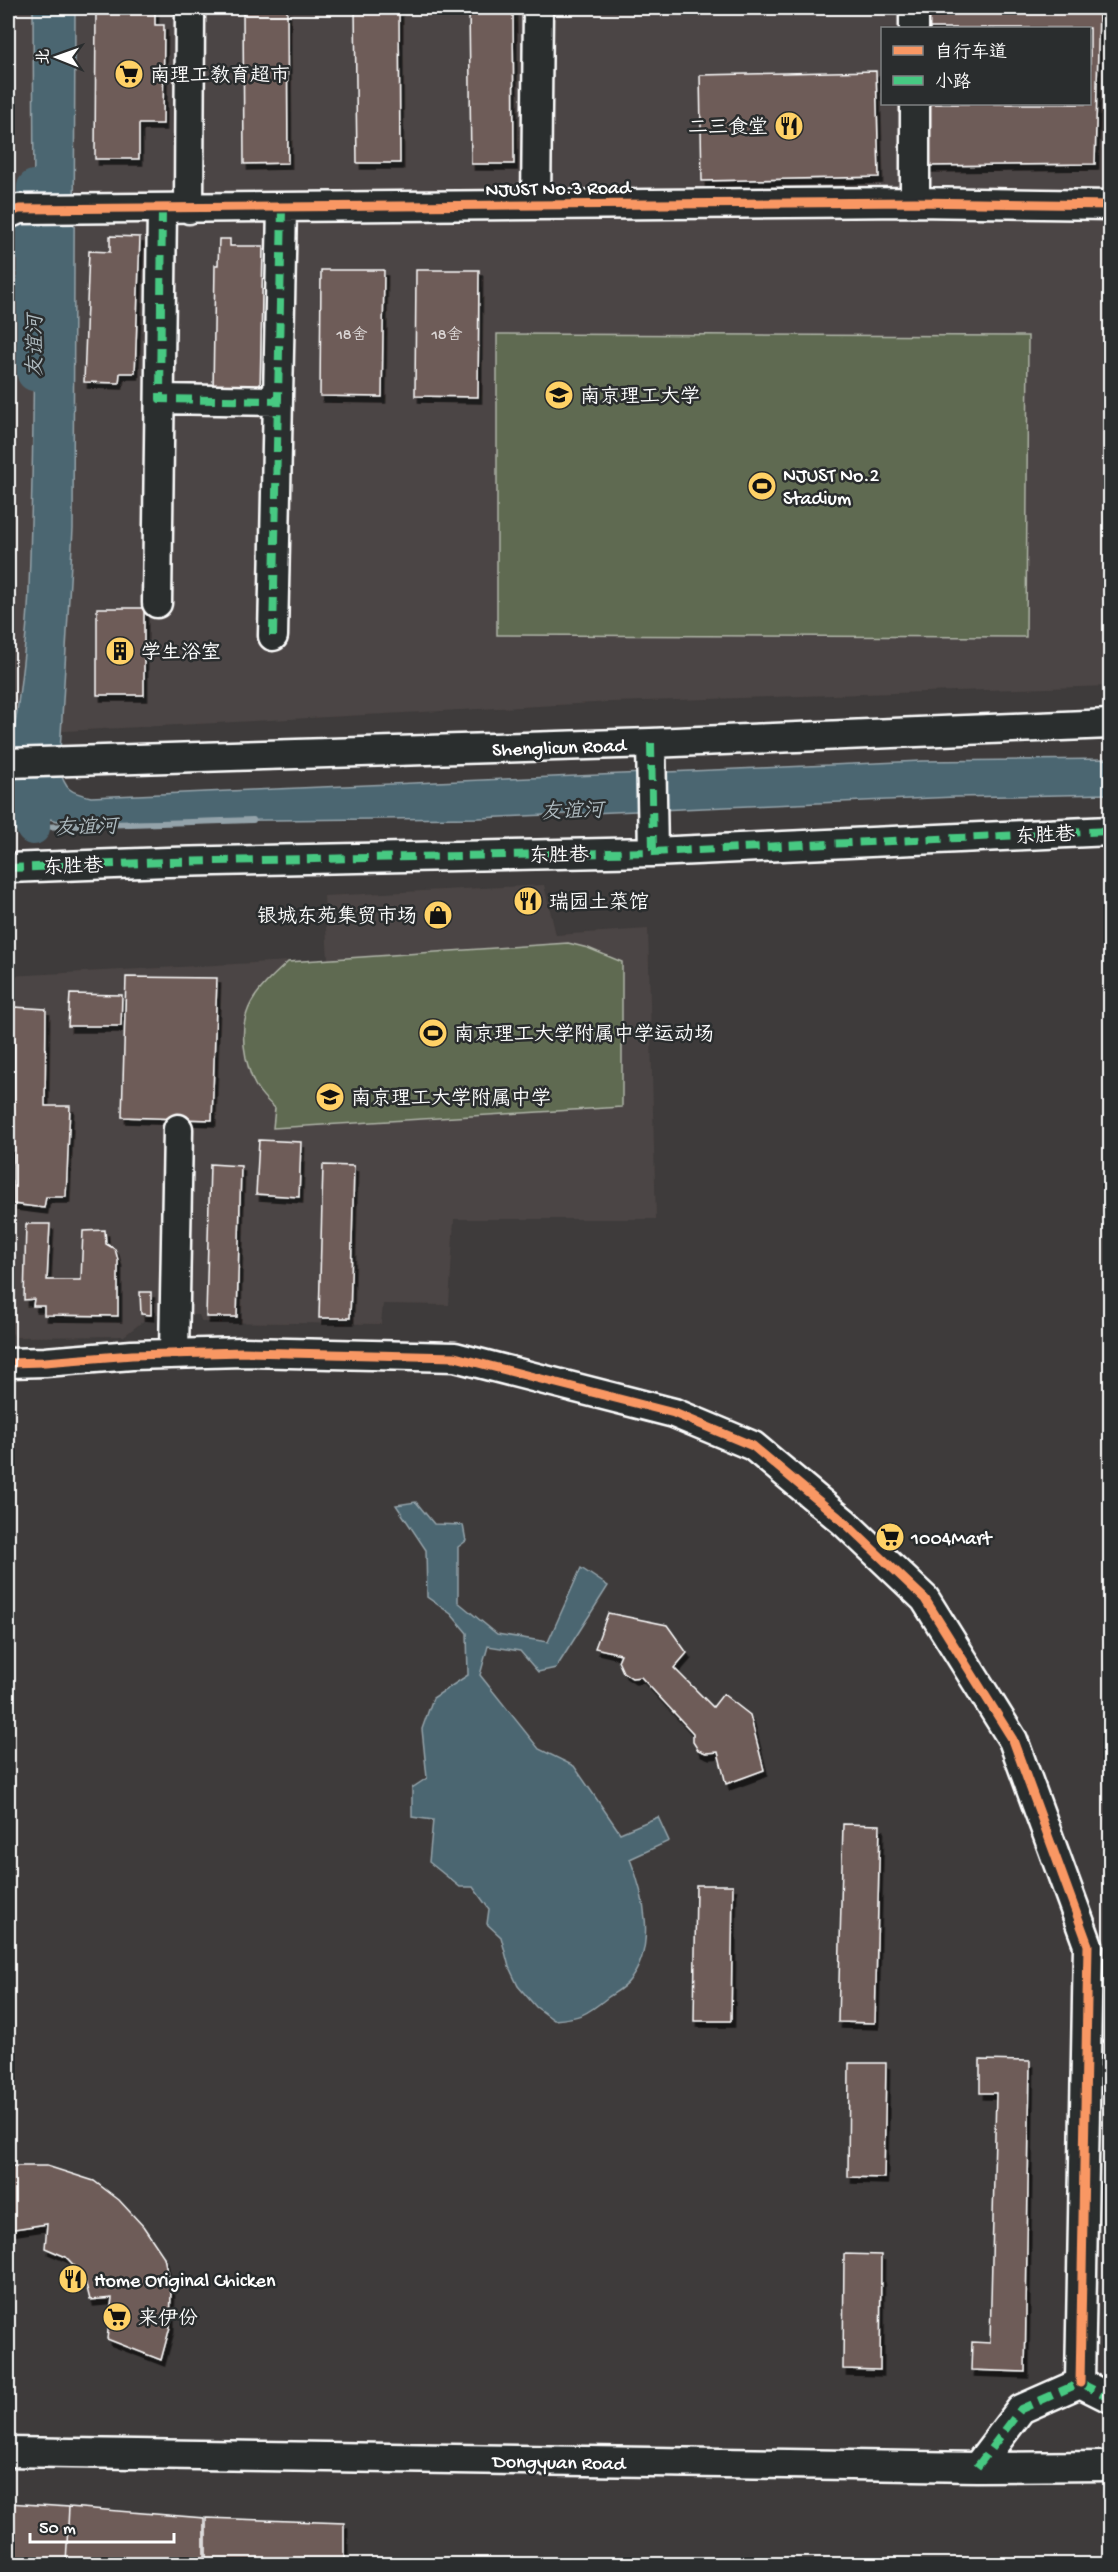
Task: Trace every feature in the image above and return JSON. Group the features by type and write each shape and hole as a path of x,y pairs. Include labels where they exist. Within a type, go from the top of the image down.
{"street":[{"path":"158,603 160,399 190,8"},
{"path":"536,205 538,8"},
{"path":"914,8 914,27"},
{"path":"915,105 915,202"},
{"name":"NJUST No.3 Road","path":"14,212 106,209 915,202 1110,205"},
{"path":"273,636 282,208"},
{"path":"160,399 278,401"},
{"name":"Shenglicun Road","path":"8,763 651,743 1110,724"},
{"path":"651,743 653,843"},
{"name":"东胜巷","path":"8,868 653,843 1110,831"},
{"path":"174,1354 178,1129"},
{"path":"8,1363 243,1352 455,1357 674,1413 753,1446 844,1522 925,1599 1013,1740 1088,1945 1080,2383"},
{"path":"1080,2383 1110,2398"},
{"path":"977,2467 1021,2409 1080,2383"},
{"name":"Dongyuan Road","path":"8,2452 977,2467 1110,2466"}],"shaded area":[{"name":"南京理工大学","path":"8,8 1110,8 1110,686 613,702 8,734"},
{"name":"南京理工大学附属中学","path":"544,885 556,935 648,929 656,1219 454,1219 449,1305 383,1304 381,1324 202,1322 199,1315 151,1315 124,1336 15,1337 8,1327 8,976 328,959 324,896"}],"green space":[{"name":"NJUST No.2 Stadium","path":"497,334 1028,336 1026,637 497,635"},
{"name":"南京理工大学附属中学运动场","path":"568,943 588,948 622,962 622,1107 273,1128 275,1108 263,1097 250,1074 246,1058 244,1027 246,1015 258,993 288,962"}],"water":[{"path":"33,8 75,8 73,529 59,769 69,789 91,797 922,761 1110,759 1110,794 955,797 479,818 63,822 47,819 27,809 15,789 12,757 26,631 31,515 34,297"},
{"path":"416,1502 434,1524 463,1525 466,1541 458,1547 458,1602 497,1634 548,1642 581,1568 608,1586 556,1668 538,1672 520,1651 488,1646 480,1675 539,1749 574,1766 620,1833 658,1817 669,1841 630,1859 640,1888 645,1921 643,1953 638,1968 622,1988 577,2017 554,2020 536,2007 518,1986 509,1967 501,1937 487,1924 489,1909 473,1887 460,1887 429,1862 433,1820 412,1817 412,1788 427,1778 422,1729 433,1698 468,1675 467,1633 451,1614 427,1597 426,1550 396,1505"}],"building":[{"name":"南理工教育超市","path":"96,8 155,8 155,25 164,25 163,124 139,124 139,159 95,159"},
{"path":"243,8 287,8 288,163 244,164"},
{"path":"355,8 399,8 400,163 357,163"},
{"path":"469,8 513,8 514,164 471,164"},
{"path":"925,8 1099,8 1095,164 926,166 925,105 1091,105 1091,27 925,27"},
{"name":"二三食堂","path":"876,71 879,177 702,181 700,75"},
{"path":"110,236 140,237 135,373 120,373 119,383 84,382 89,251 110,252"},
{"path":"219,239 230,239 230,246 263,246 260,392 213,391 215,265 218,265"},
{"path":"321,270 384,270 382,397 320,396"},
{"path":"416,270 479,270 478,397 415,396"},
{"name":"学生浴室","path":"97,608 144,608 144,695 97,695"},
{"path":"126,977 217,978 212,1120 122,1117"},
{"path":"70,994 122,995 121,1026 68,1026"},
{"path":"14,1007 46,1009 45,1106 70,1106 66,1197 46,1197 44,1208 13,1204"},
{"path":"259,1140 301,1142 299,1197 256,1194"},
{"path":"210,1164 241,1166 237,1317 206,1317"},
{"path":"323,1165 354,1166 350,1318 319,1318"},
{"path":"26,1224 50,1224 47,1280 81,1280 83,1231 105,1230 106,1244 115,1249 118,1260 118,1316 44,1315 44,1306 33,1306 34,1299 24,1300"},
{"path":"140,1292 151,1292 151,1315 141,1314"},
{"path":"608,1613 667,1625 687,1653 674,1668 713,1707 723,1694 750,1715 764,1770 726,1784 718,1752 706,1753 698,1750 693,1742 693,1733 641,1677 632,1678 623,1672 618,1661 621,1654 595,1648"},
{"path":"843,1824 880,1825 875,2023 838,2022"},
{"path":"696,1885 733,1885 731,2021 694,2021"},
{"path":"980,2060 1030,2061 1025,2372 971,2370 972,2342 990,2343 996,2093 980,2093"},
{"path":"849,2063 886,2063 884,2178 848,2177"},
{"path":"47,2166 94,2181 119,2200 143,2226 164,2257 171,2290 170,2327 161,2360 107,2339 112,2298 90,2300 84,2276 66,2257 45,2248 47,2224 8,2230 8,2168"},
{"path":"844,2254 881,2255 880,2370 843,2369"},
{"path":"8,2503 69,2507 66,2564 8,2564"},
{"path":"69,2507 204,2518 204,2564 66,2564"},
{"path":"206,2518 344,2523 344,2564 206,2564"}],"waterway":[{"name":"友谊河","path":"34,187 34,374"},
{"name":"友谊河","path":"33,769 33,828"},
{"name":"友谊河","path":"8,828 253,820"}],"marked path":[{"path":"273,636 282,208"},
{"path":"162,209 160,399 278,401"},
{"path":"651,743 653,852"},
{"path":"8,868 168,862 653,852 1110,831"},
{"path":"1080,2383 1110,2398"},
{"path":"977,2467 1021,2409 1080,2383"}],"cycle path":[{"path":"8,214 19,209 915,202 1110,205"},
{"path":"8,1363 132,1355 243,1352 455,1357 674,1413 753,1446 844,1522 925,1599 1013,1740 1088,1945 1080,2383"}],"place":[{"name":"南理工教育超市","path":"129,74"},
{"name":"二三食堂","path":"789,126"},
{"name":"南京理工大学","path":"559,395"},
{"name":"NJUST No.2 Stadium","path":"762,486"},
{"name":"学生浴室","path":"120,651"},
{"name":"瑞园土菜馆","path":"528,901"},
{"name":"银城东苑集贸市场","path":"438,915"},
{"name":"南京理工大学附属中学运动场","path":"433,1033"},
{"name":"南京理工大学附属中学","path":"330,1097"},
{"name":"1004Mart","path":"890,1537"},
{"name":"Home Original Chicken","path":"73,2279"},
{"name":"来伊份","path":"117,2317"}]}
